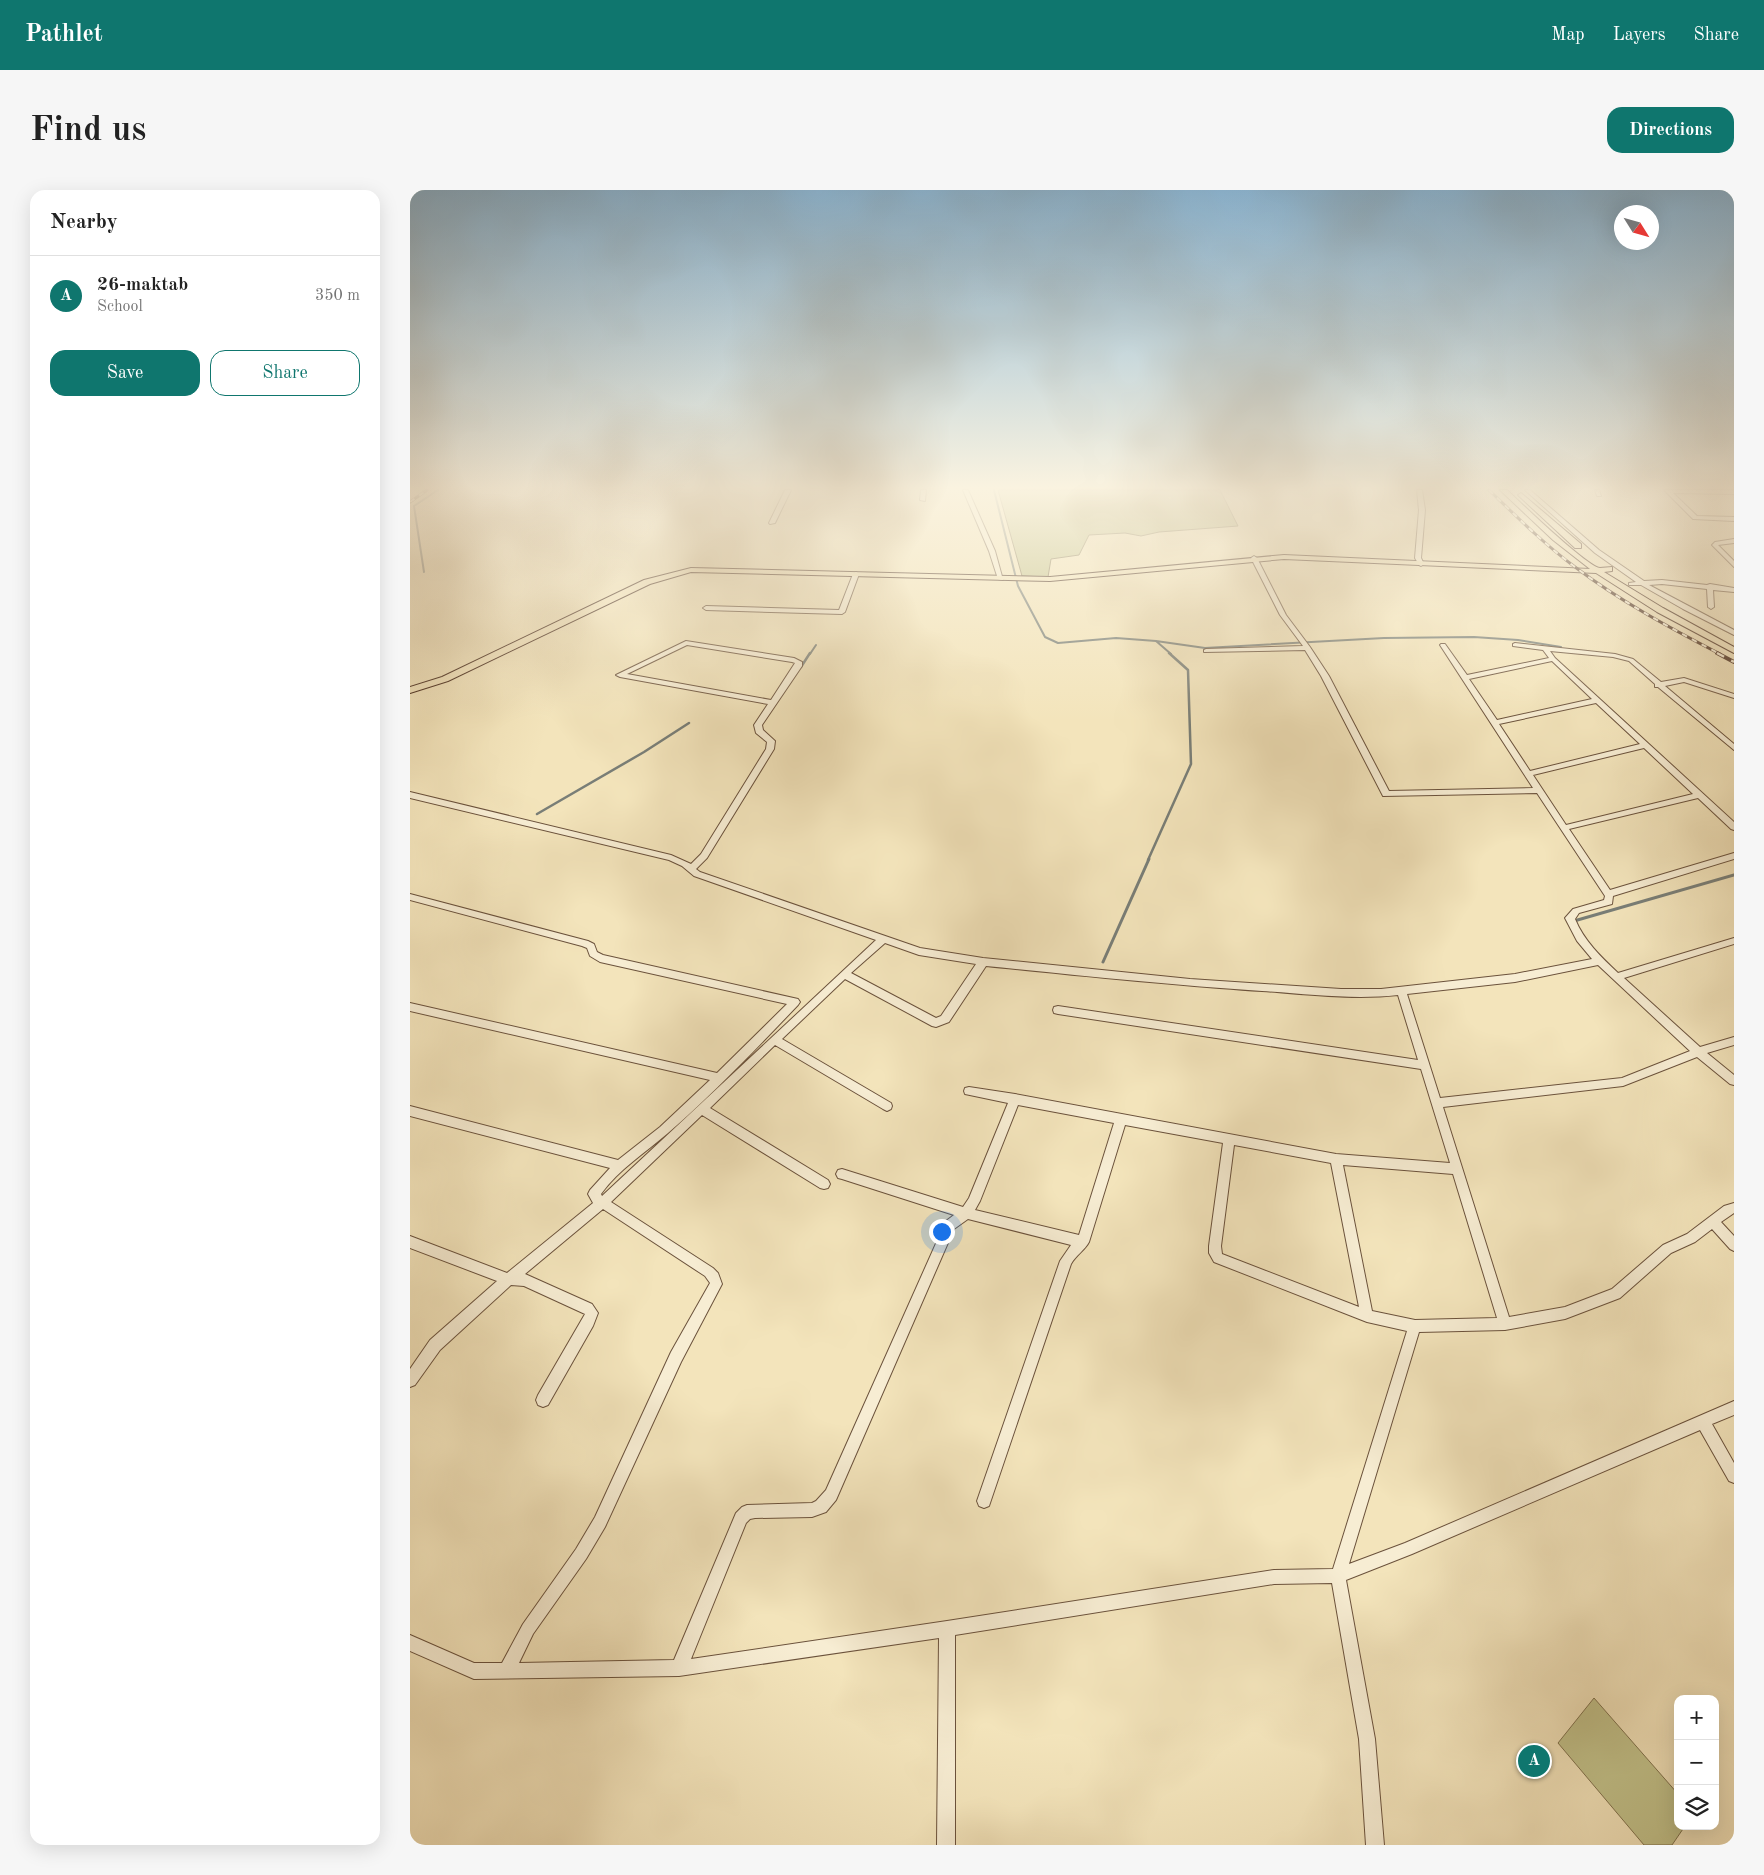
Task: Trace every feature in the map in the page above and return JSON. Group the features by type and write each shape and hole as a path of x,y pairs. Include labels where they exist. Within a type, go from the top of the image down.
{"main road":[{"path":"410,690 446,679 639,585 671,574 707,569 1016,579 1074,578 1171,567"},
{"path":"1486,567 1598,571 1609,569 1631,584 1734,642"},
{"path":"1593,567 1621,587 1734,650"},
{"path":"1621,587 1631,584"}],"street":[{"path":"997,567 1001,579"},
{"path":"1258,567 1270,594 1325,676 1386,794 1539,790"},
{"path":"1620,567 1642,582 1734,633"},
{"path":"706,608 842,612 856,574"},
{"path":"1631,584 1642,582 1710,586 1734,590"},
{"path":"1710,586 1711,607"},
{"path":"692,869 704,856 770,750 771,741 758,727 798,666 797,661 686,643 620,675 773,703"},
{"path":"1443,645 1608,894 1609,902 1576,911 1570,918 1572,925 1601,961 1617,977 1697,1052 1734,1081"},
{"path":"1515,645 1622,657 1640,666 1658,685 1734,748"},
{"path":"1206,651 1308,648"},
{"path":"1545,648 1553,659 1734,827"},
{"path":"1465,678 1553,659"},
{"path":"1658,685 1684,680 1734,696"},
{"path":"1495,723 1598,700"},
{"path":"1528,774 1646,745"},
{"path":"410,795 672,858 685,864 697,874 860,928 883,939 920,951 983,962 1190,983 1322,992 1402,992 1516,978 1601,961"},
{"path":"1564,828 1699,795"},
{"path":"1608,894 1734,856"},
{"path":"410,897 586,943 591,946 593,954 600,958 812,1006"},
{"path":"410,1380 435,1345 508,1279 602,1203 883,939"},
{"path":"1617,977 1734,940"},
{"path":"844,974 936,1023 945,1019 983,962"},
{"path":"1402,992 1505,1324"},
{"path":"506,1671 528,1629 581,1554 600,1522 676,1357 716,1284 714,1277 709,1272 594,1198 594,1194 618,1165 663,1131 739,1061 795,1002"},
{"path":"410,1007 719,1078"},
{"path":"1058,1010 1425,1064"},
{"path":"774,1040 888,1106"},
{"path":"1437,1103 1623,1082 1697,1052 1734,1040"},
{"path":"969,1091 1336,1159 1458,1169"},
{"path":"679,1668 741,1518 747,1512 755,1511 812,1510 821,1507 831,1495 950,1225 966,1212 974,1201 1015,1099"},
{"path":"702,1108 824,1184"},
{"path":"410,1111 618,1165"},
{"path":"984,1501 1066,1261 1072,1250 1083,1242 1121,1119"},
{"path":"1230,1138 1215,1246 1215,1253 1218,1258 1367,1316 1415,1326 1505,1324 1565,1312 1616,1294 1666,1249 1691,1238 1734,1208"},
{"path":"1336,1159 1367,1316"},
{"path":"842,1174 966,1212 1083,1242"},
{"path":"1713,1221 1734,1245"},
{"path":"410,1242 508,1279 525,1280 588,1308 592,1313 589,1322 543,1400"},
{"path":"1375,1845 1368,1739 1338,1576 1415,1326"},
{"path":"410,1643 474,1671 679,1668 947,1629 1274,1576 1338,1576 1407,1549 1734,1408"},
{"path":"1702,1421 1734,1476"},
{"path":"946,1845 947,1629"}],"green space":[{"path":"1020,567 1050,567 1048,577 1022,576"},
{"path":"1594,1698 1674,1789 1674,1830 1682,1830 1672,1845 1644,1845 1558,1743"}],"waterway":[{"path":"423,567 424,572"},
{"path":"1013,567 1018,586 1045,637 1058,643 1116,638 1156,641"},
{"path":"1156,641 1205,648 1384,638 1474,637 1518,640 1561,647"},
{"path":"1156,641 1171,654"},
{"path":"810,654 816,645"},
{"path":"801,667 810,653"},
{"path":"1148,860 1191,764 1188,670 1169,653"},
{"path":"537,814 644,752 689,723"},
{"path":"1103,962 1149,859"},
{"path":"1574,921 1734,875"}],"railway":[{"path":"1576,567 1646,613 1720,654"},
{"path":"1717,653 1734,662"}],"place":[{"name":"26-maktab","path":"1534,1761"}]}
